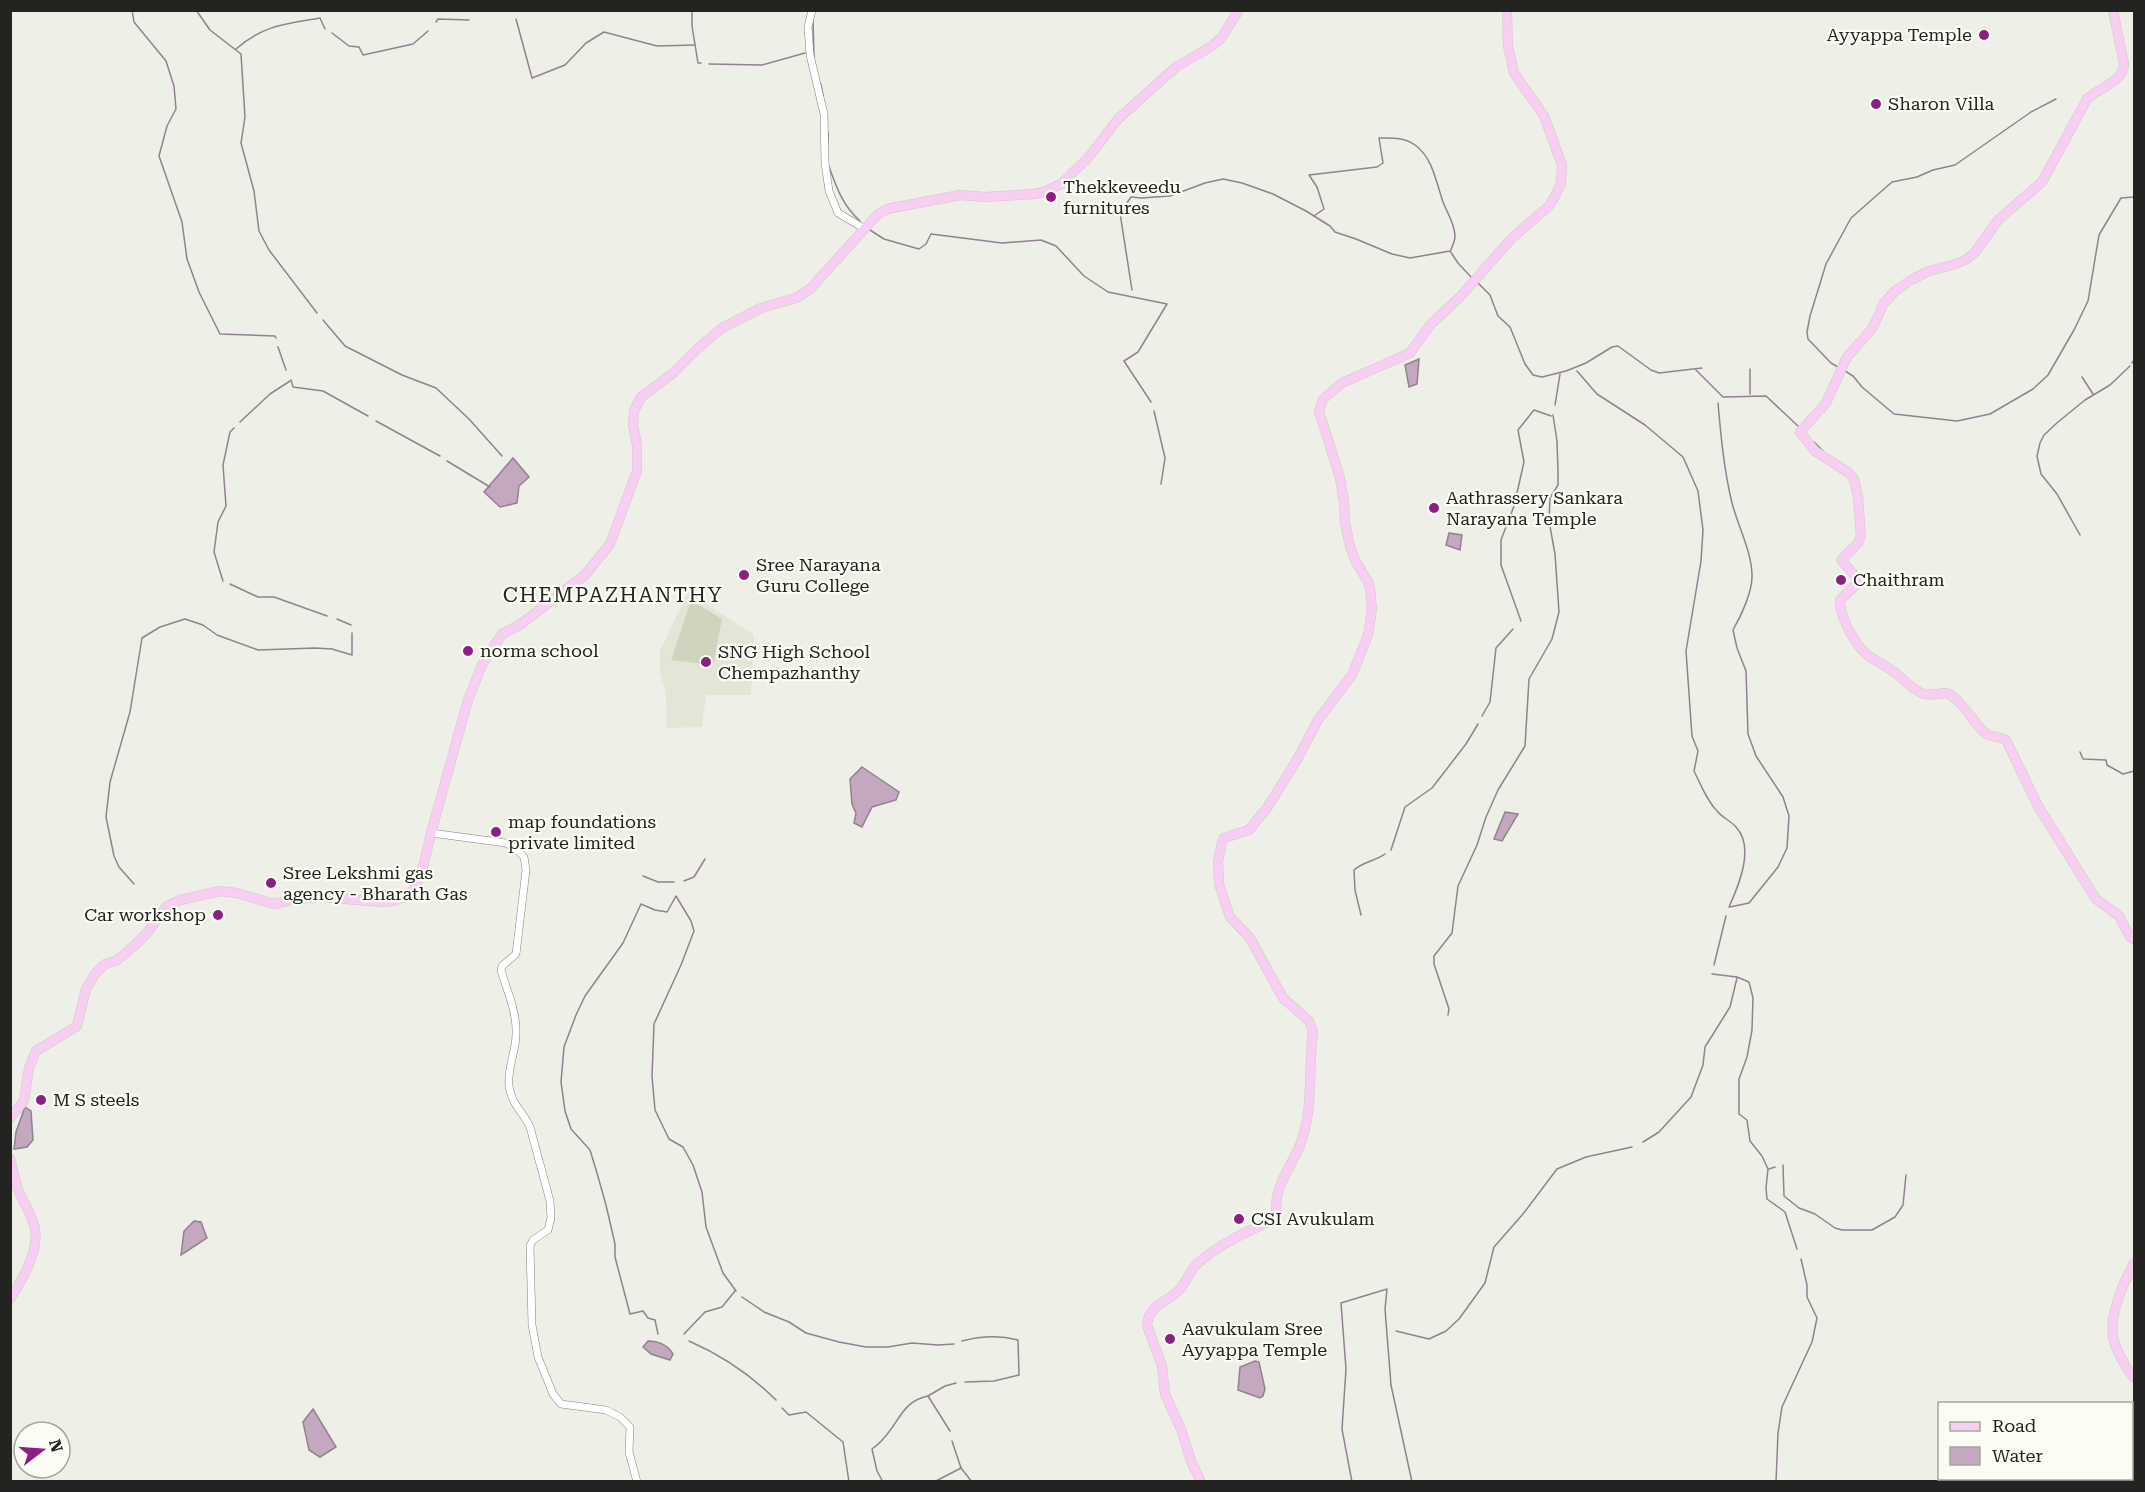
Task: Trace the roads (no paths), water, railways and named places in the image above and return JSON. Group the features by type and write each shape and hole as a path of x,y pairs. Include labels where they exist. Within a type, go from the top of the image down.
{"main road":[{"path":"10,1118 24,1101 29,1068 36,1051 77,1026 87,989 95,974 105,964 116,961 135,945 167,906 183,899 220,891 237,893 274,904 322,897 394,901 406,896 416,886 468,700 482,665 502,634 521,624 585,575 610,544 638,471 637,445 633,425 634,411 640,397 672,374 722,328 761,308 796,298 810,289 878,214 897,207 960,195 984,197 1033,194 1044,192 1061,184 1088,158 1118,119 1176,67 1212,46 1221,38 1239,10"},
{"path":"1201,1482 1166,1394 1162,1365 1147,1325 1148,1318 1154,1308 1180,1289 1195,1266 1236,1238 1277,1218 1275,1201 1277,1190 1300,1146 1307,1126 1313,1031 1309,1021 1283,998 1250,938 1230,917 1219,884 1218,862 1222,842 1224,838 1249,830 1267,808 1318,720 1352,675 1368,635 1372,609 1370,588 1350,546 1340,478 1319,407 1330,392 1342,383 1410,353 1431,324 1513,237 1549,206 1561,183 1562,165 1546,121 1514,73 1508,45 1508,10"},
{"path":"2113,10 2124,70 2114,81 2095,91 2082,106 2042,182 1998,220 1976,251 1967,259 1929,271 1895,291 1884,303 1872,329 1841,367 1826,403 1800,432 1815,451 1849,473 1855,482 1861,536 1858,543 1841,560 1859,580 1840,600 1841,612 1850,632 1870,657 1886,665 1911,687 1921,693 1932,695 1947,693 1956,699 1986,734 1993,737 2001,736 2006,740 2038,806 2096,899 2119,916 2130,937 2134,939"},
{"path":"10,1158 35,1235 26,1270 10,1299"},
{"path":"2134,1263 2119,1295 2113,1336 2134,1378"}],"street":[{"path":"812,10 808,27 810,55 824,114 825,163 829,191 838,213 865,229"},
{"path":"430,833 506,843 525,857 526,870 516,954 502,966 501,970 510,997 516,1034 509,1071 509,1085 513,1100 530,1127 551,1212 548,1230 533,1240 530,1246 532,1325 538,1357 558,1401 565,1405 582,1405 606,1410 620,1416 630,1427 629,1452 637,1482"}],"water":[{"path":"1419,359 1417,384 1409,387 1405,365"},
{"path":"513,458 529,477 519,486 517,503 500,507 484,492"},
{"path":"1449,533 1462,535 1460,550 1446,545"},
{"path":"862,767 899,792 896,800 872,807 862,827 854,823 856,813 852,804 850,779"},
{"path":"1505,812 1518,814 1502,841 1494,839"},
{"path":"25,1107 31,1111 33,1140 27,1147 14,1149 16,1132"},
{"path":"194,1221 201,1222 207,1238 181,1255 184,1231"},
{"path":"648,1341 666,1346 673,1354 670,1360 651,1354 643,1347"},
{"path":"1255,1361 1259,1362 1265,1389 1260,1398 1238,1390 1240,1367"},
{"path":"313,1409 336,1447 320,1457 309,1450 303,1422"}],"waterway":[{"path":"132,10 134,22 166,61 174,86 176,109 167,126 159,156 182,222 187,259 199,292 220,334 275,336 276,338"},
{"path":"196,10 210,30 241,54 245,117 241,143 254,191 259,231 269,250 317,313"},
{"path":"692,10 698,63 701,63"},
{"path":"236,49 265,30 286,24 320,18 325,29"},
{"path":"436,22 438,19 469,20"},
{"path":"516,19 532,78 565,65 586,43 604,32 657,46 695,45"},
{"path":"813,20 814,57"},
{"path":"332,33 349,46 359,47 363,55 413,44 428,31"},
{"path":"709,64 762,65 805,53"},
{"path":"821,85 823,95"},
{"path":"1838,367 1831,363 1808,339 1807,332 1826,264 1851,218 1892,182 1955,165 2031,112 2056,99"},
{"path":"828,132 828,142"},
{"path":"1314,216 1324,209 1317,187 1309,175 1377,167 1383,163 1379,138 1402,139 1411,142 1421,150 1430,163 1454,227 1455,239 1451,250"},
{"path":"828,164 844,202 860,221"},
{"path":"1132,290 1120,213 1131,197 1170,196 1223,179 1273,194 1306,211 1330,226 1335,232 1392,254 1410,258 1450,251 1471,277"},
{"path":"1845,371 1894,414 1957,421 1990,414 2033,389 2048,375 2088,301 2099,235 2121,198 2134,197"},
{"path":"870,230 884,239 919,249 926,244 931,234 1002,243 1041,240 1056,246 1084,276 1108,292 1167,304 1138,352 1124,361 1151,402"},
{"path":"1477,282 1490,295 1498,316 1510,327 1525,364 1533,375 1542,377 1566,371 1618,346 1651,370 1659,373 1702,368"},
{"path":"323,320 345,346 402,375 436,388 469,419 502,456"},
{"path":"278,347 286,370"},
{"path":"2080,535 2057,494 2041,474 2037,456 2040,443 2044,435 2058,422 2085,400 2110,385 2130,366"},
{"path":"1750,369 1750,394"},
{"path":"1696,370 1723,397 1766,396 1798,426"},
{"path":"1577,371 1597,394 1645,425 1683,457 1698,491 1703,530 1701,561 1686,651 1692,736 1698,751 1694,771 1711,803 1742,835 1745,855 1741,877 1729,907"},
{"path":"1555,405 1560,374"},
{"path":"2082,377 2093,394"},
{"path":"291,380 293,387 323,391 368,416"},
{"path":"240,422 270,394 290,381"},
{"path":"1718,403 1729,491 1749,556 1752,574 1749,595 1733,630 1746,671 1748,734 1756,756 1783,797 1789,816 1787,848 1778,867 1749,903 1730,907"},
{"path":"1521,621 1501,565 1501,540 1514,506 1524,462 1518,430 1534,410 1551,416"},
{"path":"1154,411 1165,458 1161,484"},
{"path":"1448,1015 1449,1009 1434,964 1434,956 1452,933 1458,886 1477,845 1486,817 1498,790 1525,746 1529,679 1552,639 1559,612 1555,554 1549,521 1550,498 1558,485 1557,441 1553,415"},
{"path":"376,421 440,456"},
{"path":"223,581 214,552 218,522 226,506 223,465 230,432 234,428"},
{"path":"1814,442 1823,451"},
{"path":"447,461 490,487"},
{"path":"230,584 258,597 274,597 327,616"},
{"path":"134,884 119,867 114,856 106,817 110,782 130,712 142,638 160,627 185,619 203,625 217,635 258,650 315,648 332,649 352,655 352,633"},
{"path":"337,619 351,625"},
{"path":"1482,716 1490,702 1496,648 1513,629"},
{"path":"1391,850 1405,807 1432,788 1466,744 1478,724"},
{"path":"2080,752 2083,759 2106,760 2107,765 2123,774 2134,771"},
{"path":"1361,915 1355,890 1354,870 1385,854"},
{"path":"684,881 694,877 705,859"},
{"path":"643,876 658,882 674,882"},
{"path":"658,1334 655,1320 648,1318 643,1311 630,1314 597,1173 590,1150 571,1129 565,1111 561,1082 564,1047 576,1015 585,996 623,943 641,904 667,912 676,896 691,921 694,931 654,1024 652,1076 655,1110 669,1139 683,1147 693,1165 702,1192 706,1227 723,1273 736,1291"},
{"path":"1714,965 1726,916"},
{"path":"1712,974 1737,977 1749,982 1753,998 1752,1030 1747,1057 1739,1079 1739,1114 1747,1120 1750,1141 1762,1156 1768,1169 1767,1199 1785,1212 1797,1249"},
{"path":"1643,1142 1659,1132 1691,1097 1703,1065 1705,1047 1730,1007 1737,978"},
{"path":"1396,1331 1429,1339 1446,1331 1459,1319 1485,1283 1494,1247 1523,1214 1557,1169 1586,1157 1632,1147"},
{"path":"1783,1165 1784,1196 1799,1208 1815,1214 1835,1228 1842,1230 1872,1230 1895,1217 1903,1205 1906,1175"},
{"path":"1769,1169 1775,1167"},
{"path":"1776,1482 1778,1433 1782,1407 1812,1342 1817,1318 1807,1297 1807,1285 1801,1259"},
{"path":"1352,1482 1342,1429 1346,1369 1341,1303 1387,1289 1385,1309 1391,1385 1412,1482"},
{"path":"684,1334 705,1312 722,1307 735,1291"},
{"path":"742,1297 764,1312 789,1322 806,1333 839,1342 866,1347 888,1347 912,1343 954,1344"},
{"path":"962,1341 990,1337 1018,1340 1019,1375 994,1381 965,1382"},
{"path":"689,1341 735,1366 776,1400"},
{"path":"950,1431 928,1396 945,1386 956,1383"},
{"path":"883,1482 877,1471 872,1449 881,1442 912,1403 928,1396"},
{"path":"782,1408 789,1415 806,1412 843,1442 849,1482"},
{"path":"952,1441 961,1468 972,1482"},
{"path":"936,1481 961,1468"}],"place":[{"name":"Ayyappa Temple","path":"1984,35"},
{"name":"Sharon Villa","path":"1876,104"},
{"name":"Thekkeveedu furnitures","path":"1051,197"},
{"name":"Aathrassery Sankara Narayana Temple","path":"1434,508"},
{"name":"Sree Narayana Guru College","path":"744,575"},
{"name":"Chaithram","path":"1841,580"},
{"name":"norma school","path":"468,651"},
{"name":"SNG High School Chempazhanthy","path":"706,662"},
{"name":"map foundations private limited","path":"496,832"},
{"name":"Sree Lekshmi gas agency - Bharath Gas","path":"271,883"},
{"name":"Car workshop","path":"218,915"},
{"name":"M S steels","path":"41,1100"},
{"name":"CSI Avukulam","path":"1239,1219"},
{"name":"Aavukulam Sree Ayyappa Temple","path":"1170,1339"}],"district":[{"name":"CHEMPAZHANTHY","path":"613,595"}]}
